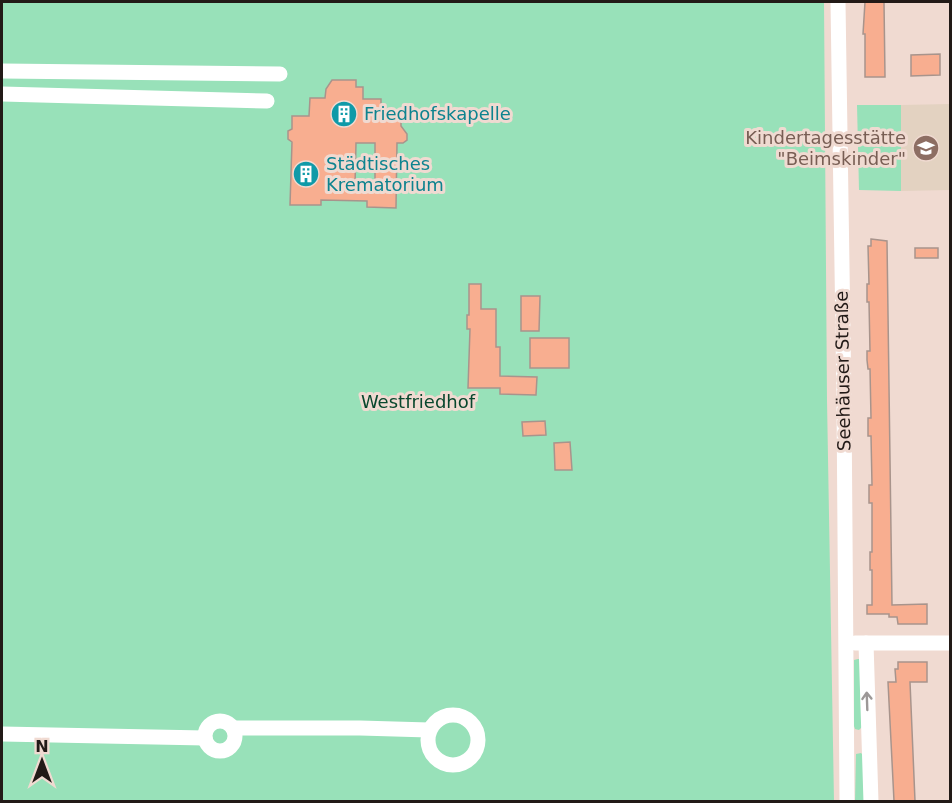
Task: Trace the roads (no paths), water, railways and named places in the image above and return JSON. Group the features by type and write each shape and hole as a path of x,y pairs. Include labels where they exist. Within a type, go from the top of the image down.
{"street":[{"name":"Seehäuser Straße","path":"838,2 847,801"},
{"path":"2,71 280,74"},
{"path":"2,94 267,100"},
{"path":"846,643 951,643"},
{"path":"866,643 871,801"},
{"path":"233,728 235,741 227,750 214,751 207,744 205,738 208,726 224,721 233,728 429,730"},
{"path":"2,734 205,738"},
{"path":"846,740 868,740"}],"place":[{"name":"Friedhofskapelle","path":"344,114"},
{"name":"Kindertagesstätte \"Beimskinder\"","path":"926,148"},
{"name":"Städtisches Krematorium","path":"306,174"}],"park label":[{"name":"Westfriedhof","path":"418,402"}]}
